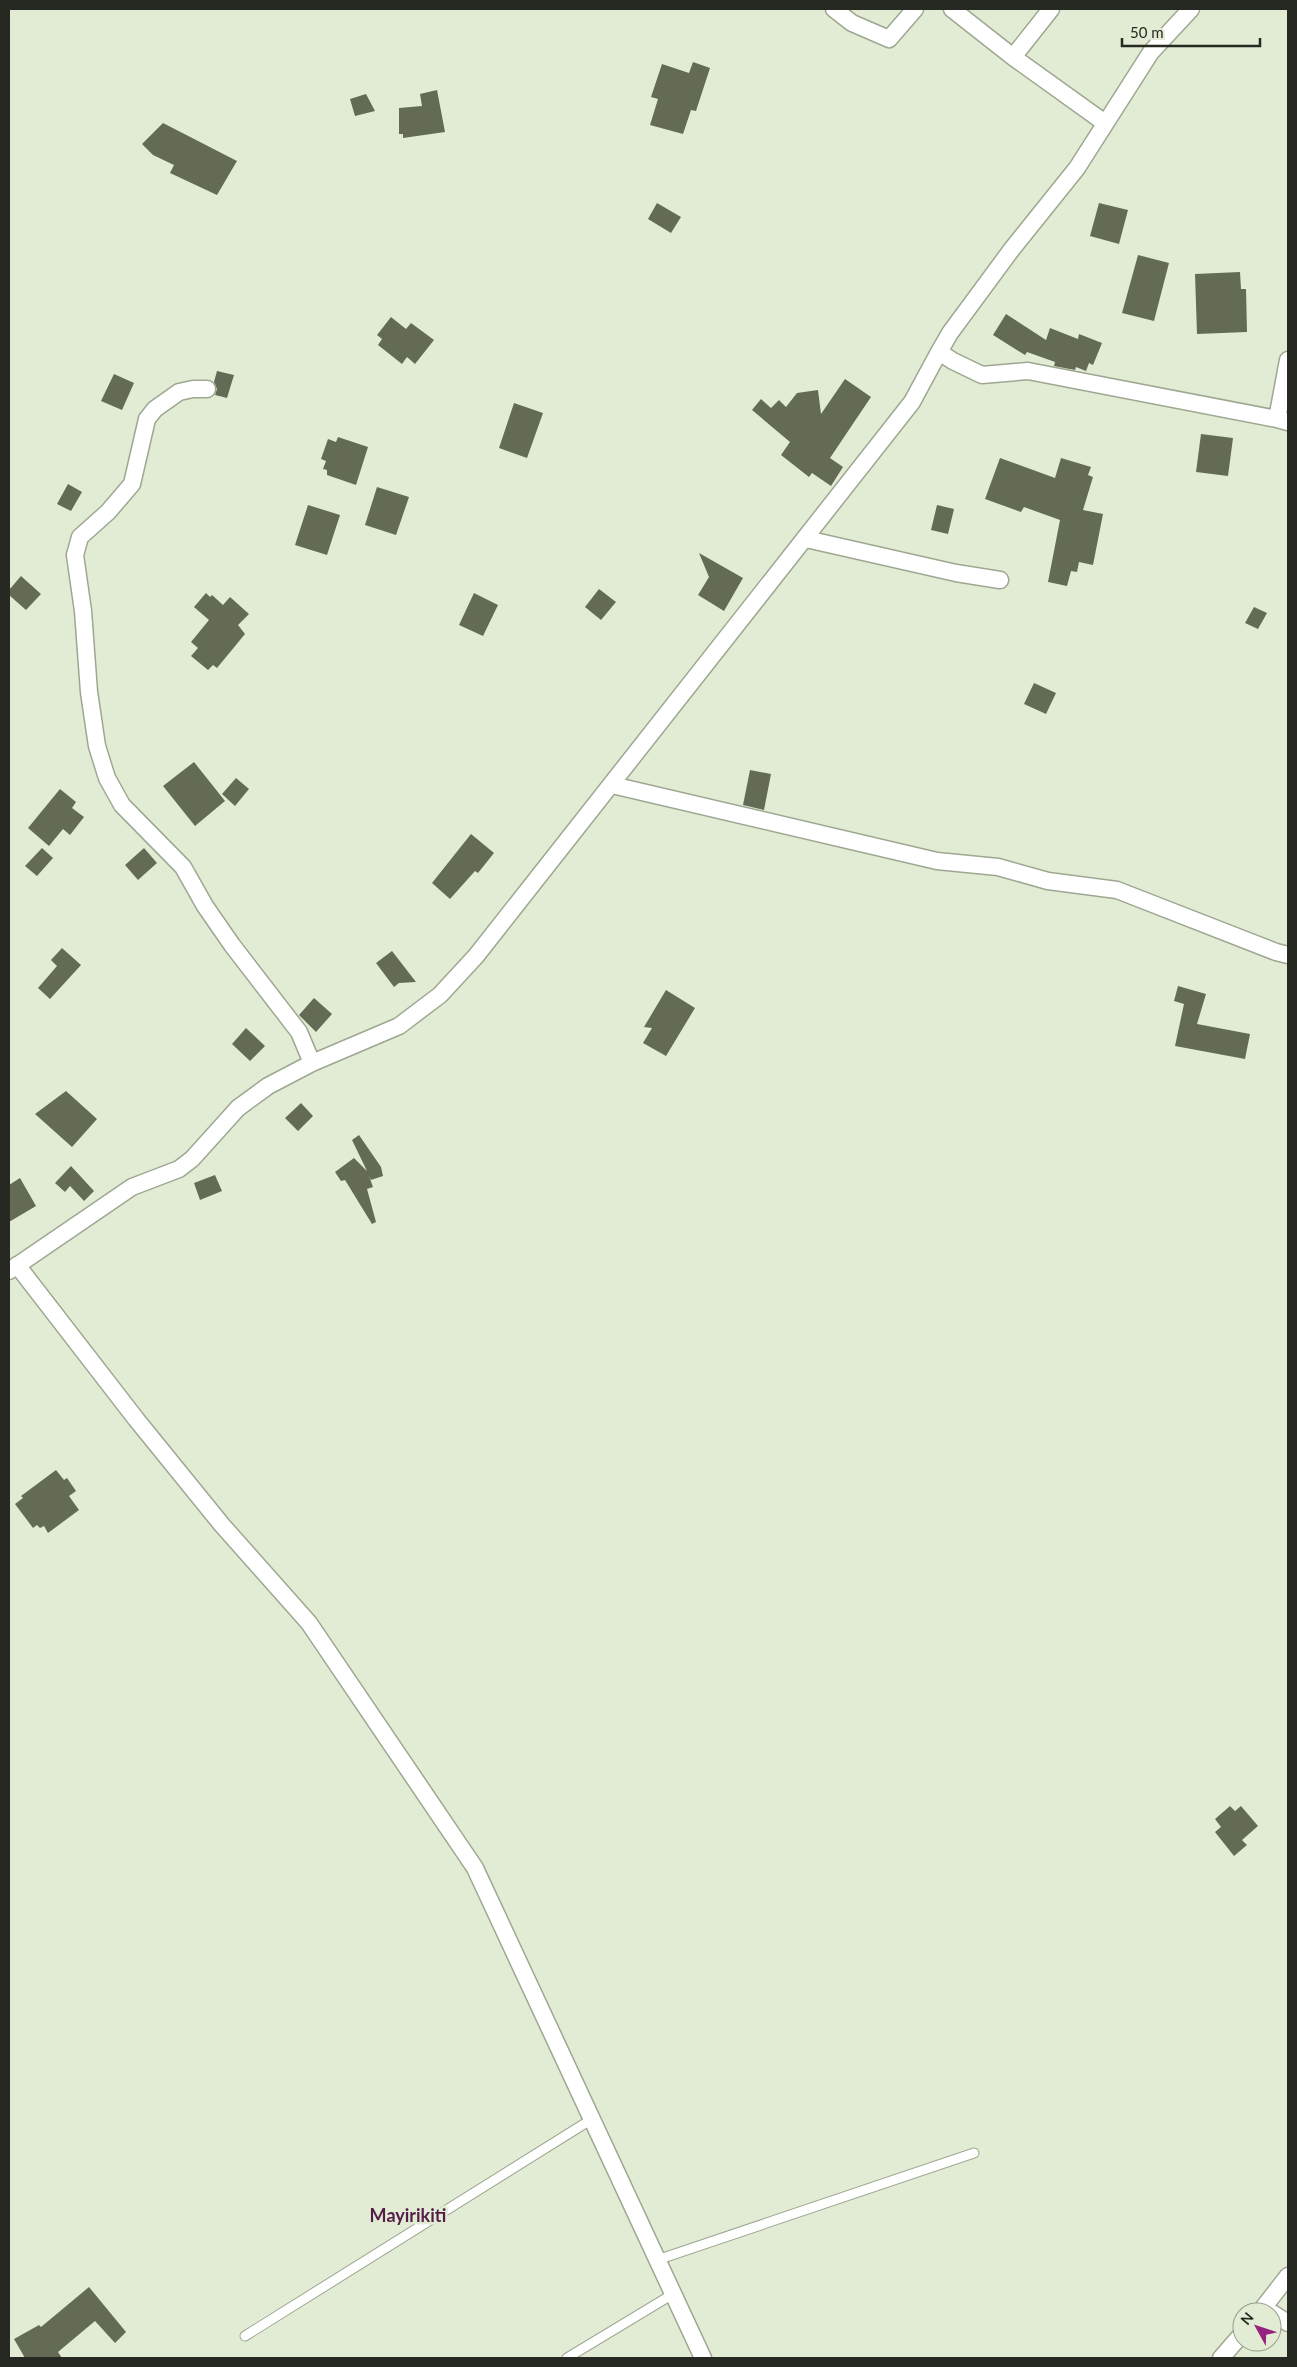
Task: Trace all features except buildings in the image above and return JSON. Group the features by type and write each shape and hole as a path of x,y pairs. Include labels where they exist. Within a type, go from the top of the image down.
{"street":[{"path":"834,9 852,23 889,39 915,9"},
{"path":"952,9 1013,57 1105,123"},
{"path":"1013,57 1051,9"},
{"path":"703,2358 475,1868 309,1624 222,1525 13,1268 132,1187 179,1169 192,1159 249,1098 312,1063 399,1026 440,995 476,956 912,402 950,333 1012,249 1077,168 1151,52 1191,9"},
{"path":"939,352 982,375 1028,371 1283,421 1288,360"},
{"path":"207,389 193,389 180,392 155,409 147,419 132,484 108,512 80,536 75,556 83,611 89,692 97,746 107,778 122,805 182,867 212,917 298,1032 312,1063"},
{"path":"806,539 956,574 1000,580"},
{"path":"612,785 936,861 998,867 1048,881 1117,890 1288,955"},
{"path":"1272,2302 1288,2276"},
{"path":"1221,2358 1232,2345"}],"lane":[{"path":"245,2336 592,2119"},
{"path":"658,2260 974,2153"},
{"path":"567,2358 673,2294"}],"district":[{"name":"Mayirikiti","path":"408,2215"}]}
